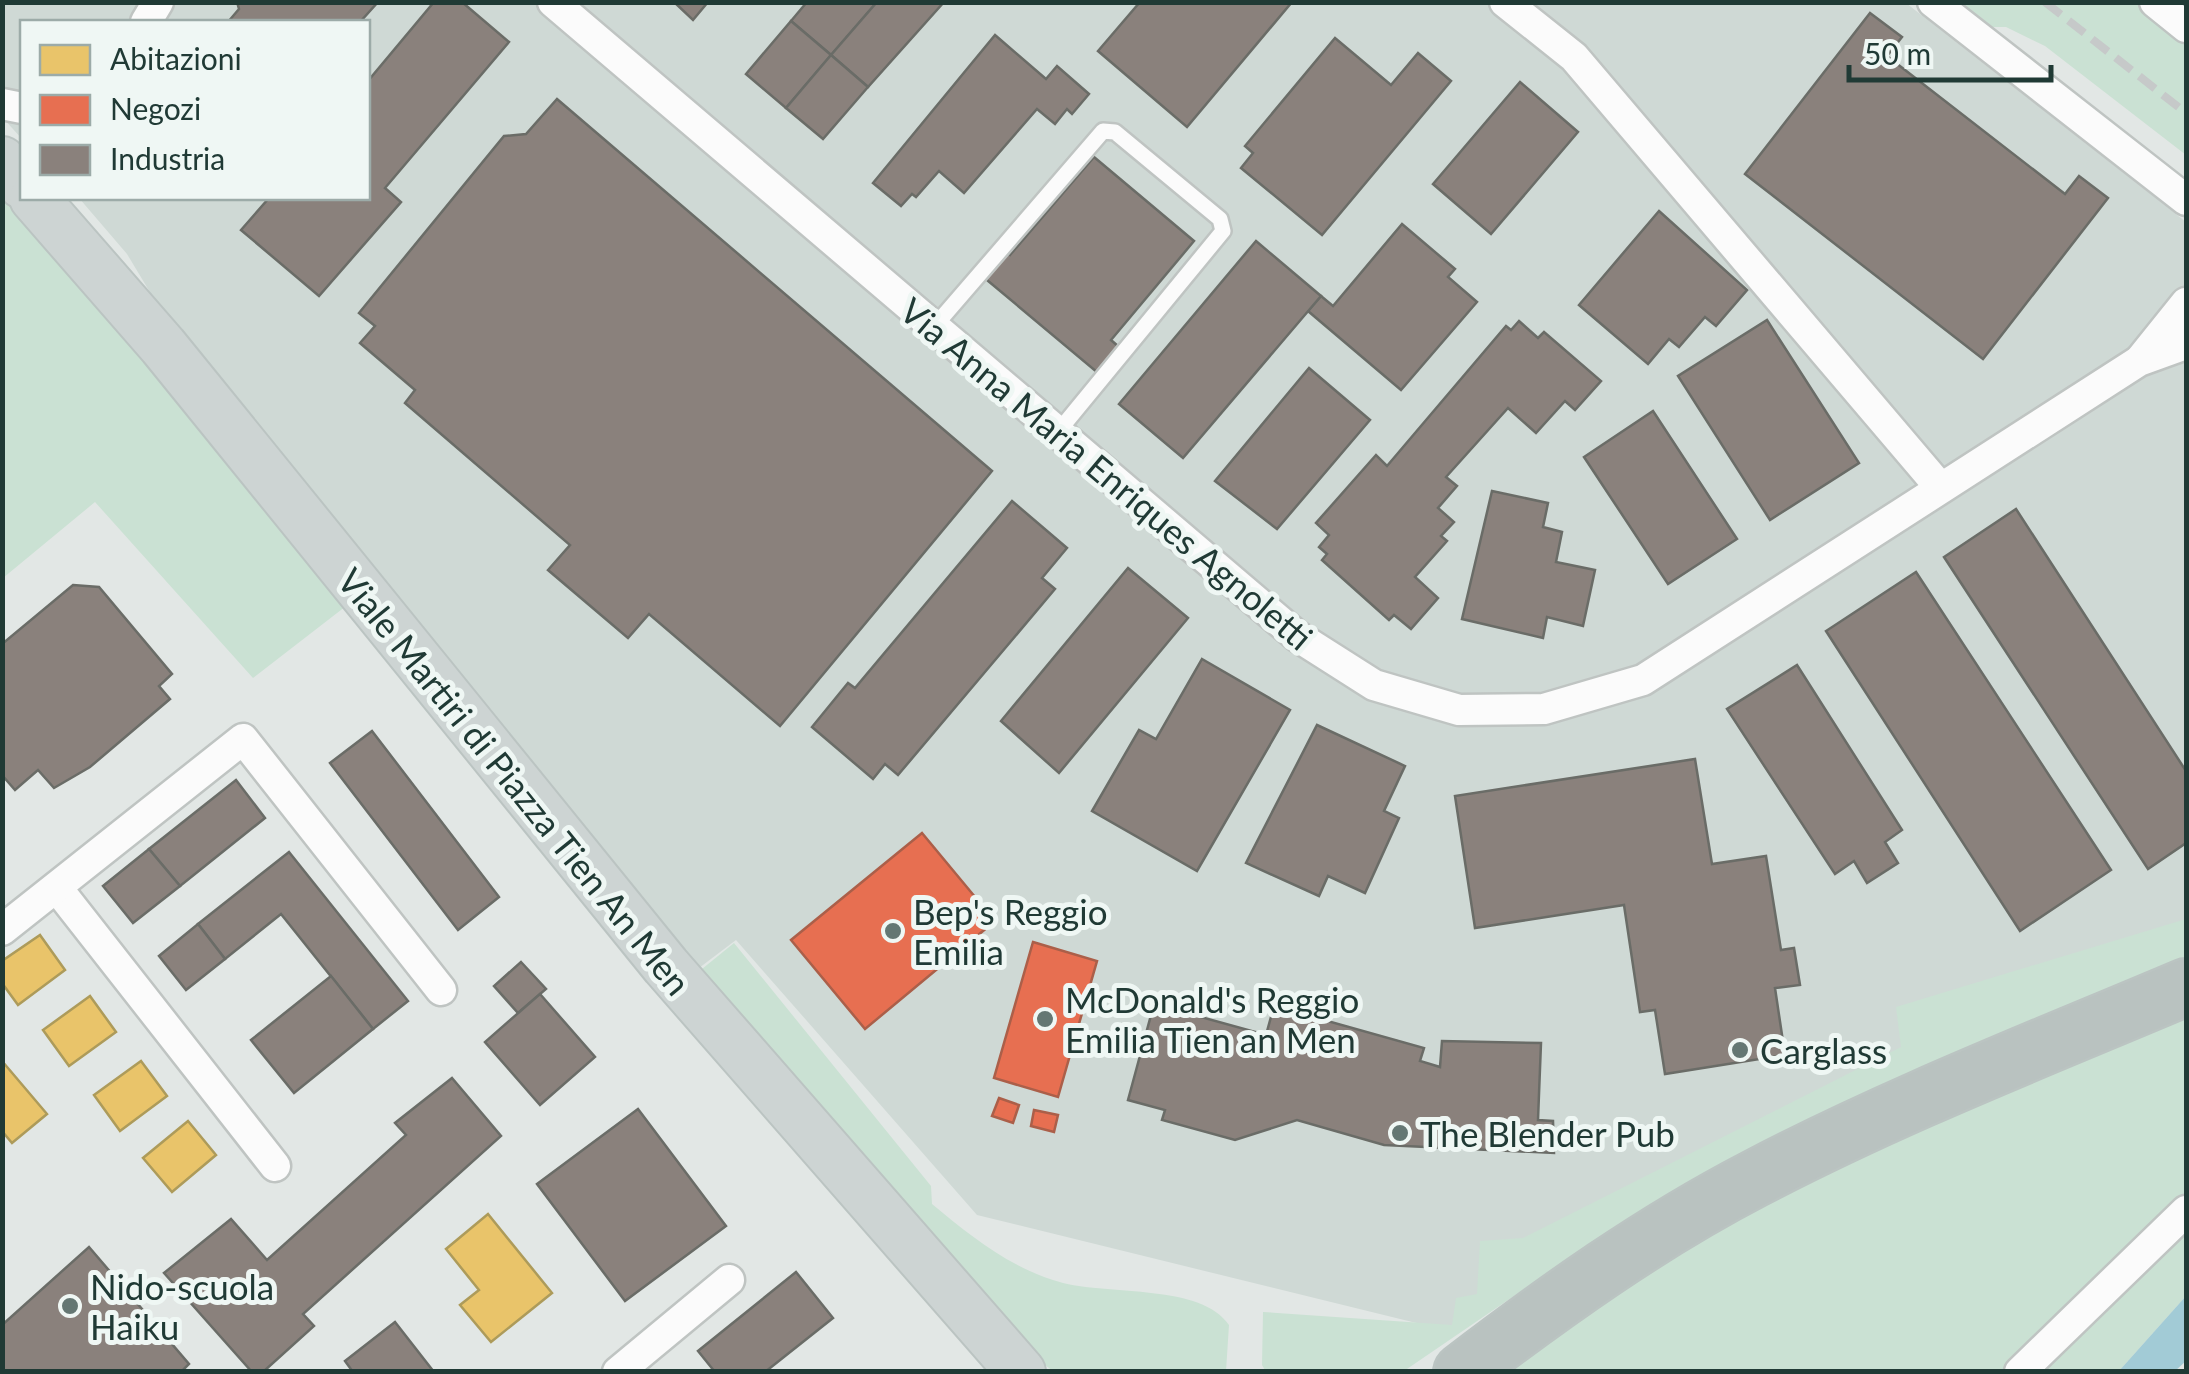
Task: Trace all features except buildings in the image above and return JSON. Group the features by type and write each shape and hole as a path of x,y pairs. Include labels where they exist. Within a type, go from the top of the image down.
{"highway":[{"path":"1462,1372 1599,1270 1757,1177 1983,1072 2186,987"}],"main road":[{"path":"2,160 20,182"},
{"name":"Viale Martiri di Piazza Tien An Men","path":"36,200 162,346 642,936 1019,1366"}],"street":[{"name":"Via Anna Maria Enriques Agnoletti","path":"554,2 1297,636 1374,685 1459,710 1544,708 1642,680 2139,361 2186,344"},
{"path":"1504,2 1574,56 1940,486"},
{"path":"1933,2 2178,194 2186,223"},
{"path":"2155,2 2186,27"},
{"path":"64,200 118,266 162,346"},
{"name":"Via Anna Maria Enriques Agnoletti","path":"2139,361 2186,303"},
{"path":"2,930 243,739 441,990"},
{"path":"57,888 276,1166"},
{"path":"2020,1372 2186,1211"},
{"path":"618,1372 728,1280"}],"lane":[{"path":"932,328 1103,131 1115,132 1220,218 1223,231 1057,433"}],"shaded area":[{"path":"3,3 1906,3 2186,222 2186,935 1632,1190 1453,1332 977,1215 736,940 699,968 189,357 127,254 81,200 370,200 370,20 20,20 20,137 3,118"}],"green space":[{"path":"1956,3 2146,3 2186,34 2186,155 2045,46 2006,27 1988,27"},
{"path":"3,196 350,603 253,678 95,502 3,578"},
{"path":"2186,919 2186,967 1762,1152 1530,1285 1404,1371 1266,1372 1262,1365 1263,1312 1452,1325 1456,1298 1477,1294 1480,1241 1523,1238 1901,1047 1896,1007"},
{"path":"734,943 931,1186 932,1204 993,1251 1044,1277 1082,1287 1177,1297 1216,1312 1229,1325 1226,1371 1053,1371 1041,1362 702,969"},
{"path":"2186,999 2186,1194 2007,1371 1498,1372 1728,1210"},
{"path":"2186,1229 2186,1296 2119,1371 2038,1372"}],"water":[{"path":"2186,1296 2186,1361 2175,1371 2119,1371"}],"railway":[{"path":"2045,2 2186,113"}],"place":[{"name":"Bep's Reggio Emilia","path":"893,931"},
{"name":"McDonald's Reggio Emilia Tien an Men","path":"1045,1019"},
{"name":"Carglass","path":"1740,1050"},
{"name":"The Blender Pub","path":"1400,1133"},
{"name":"Nido-scuola Haiku","path":"70,1306"}]}
